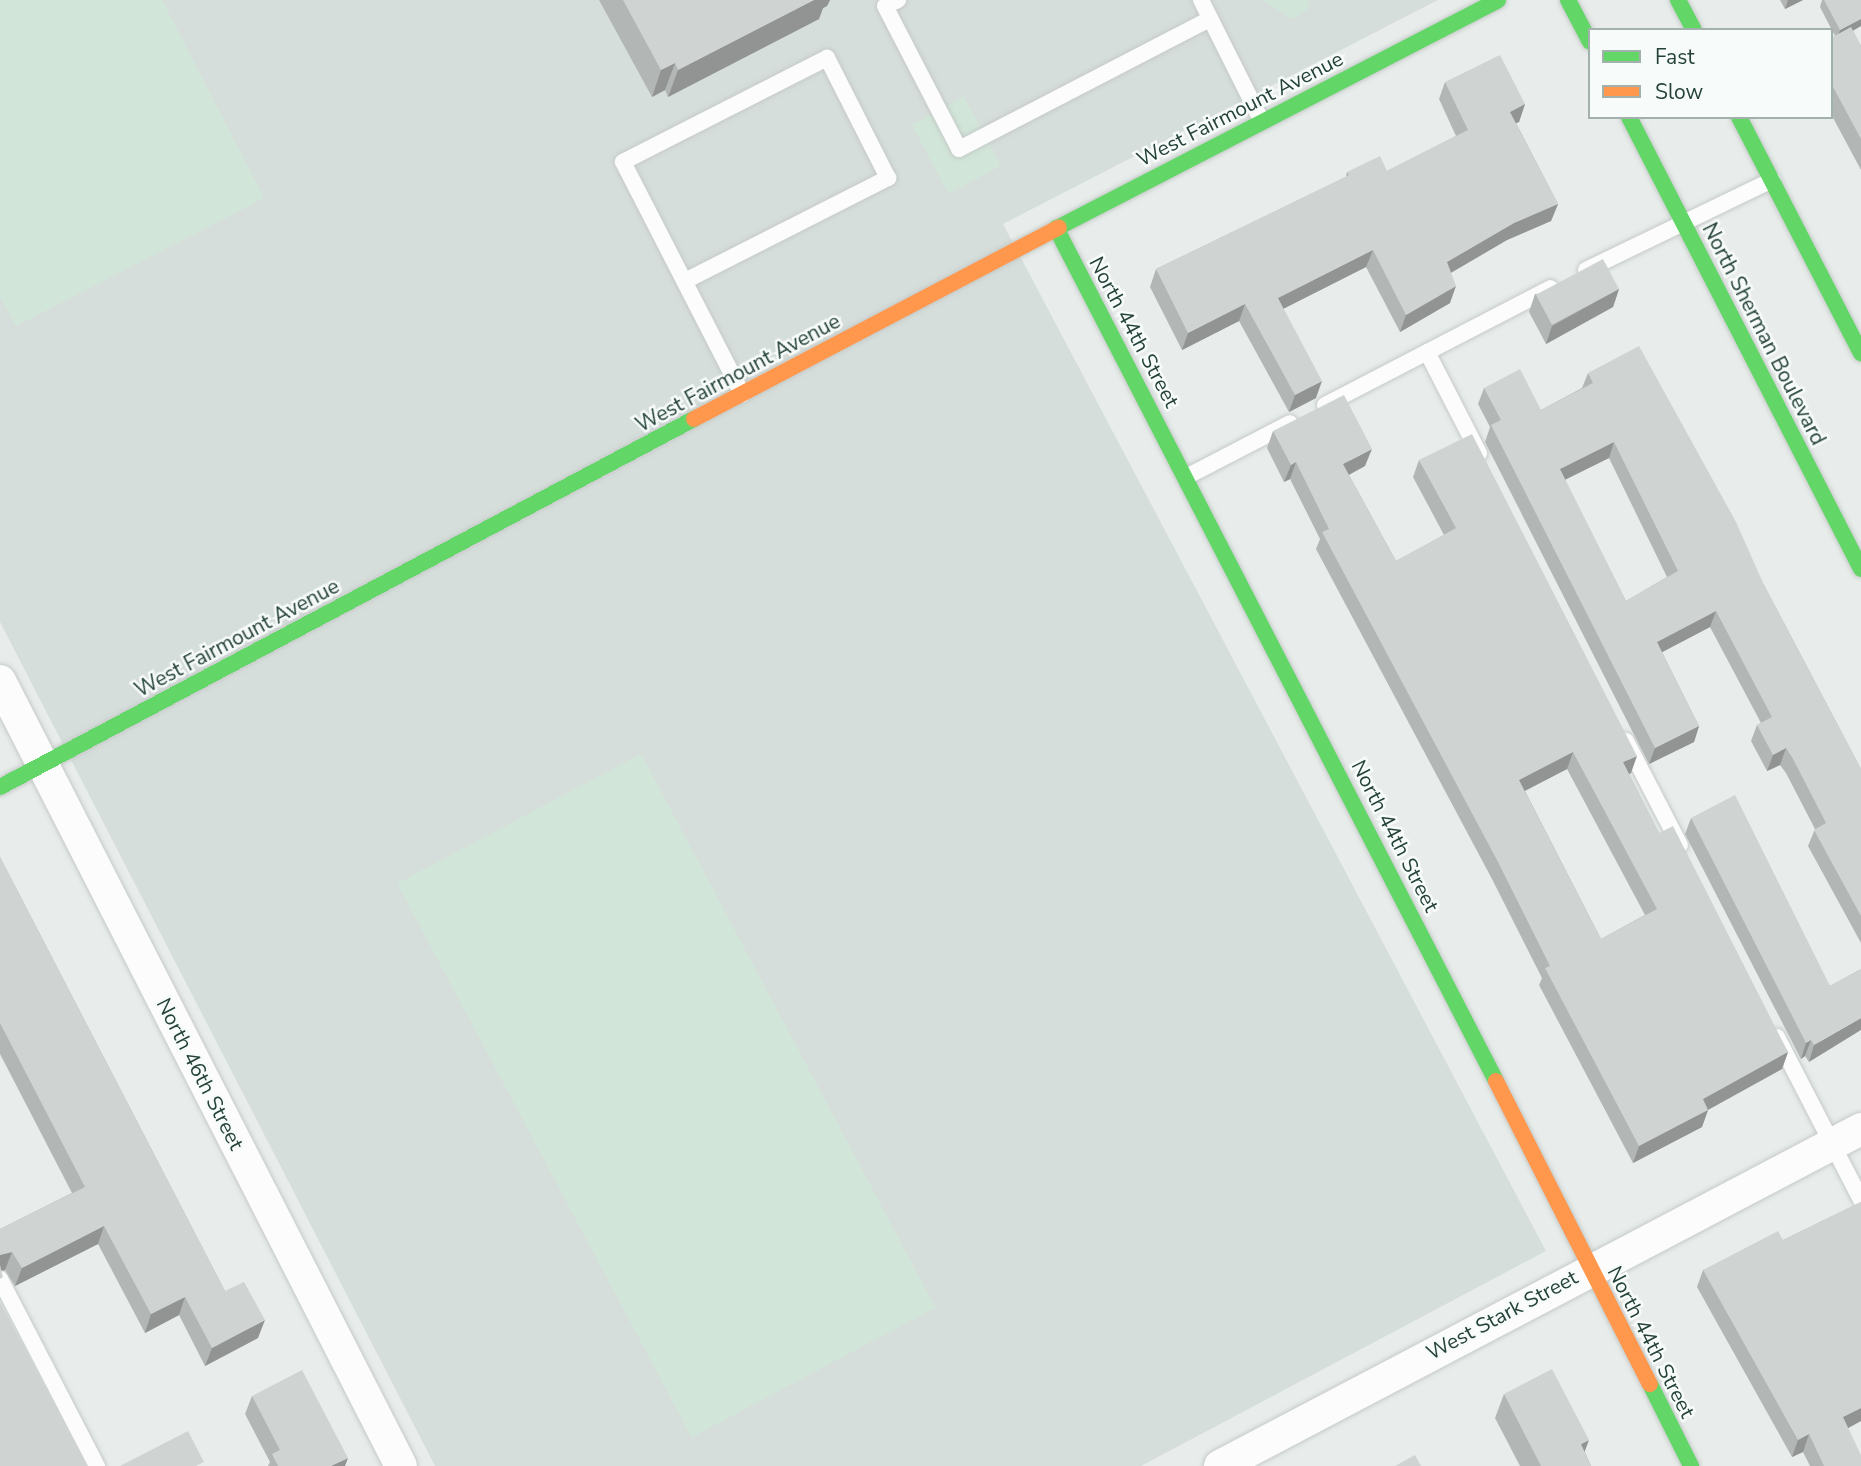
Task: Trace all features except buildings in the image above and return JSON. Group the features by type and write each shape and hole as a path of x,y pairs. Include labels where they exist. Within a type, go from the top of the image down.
{"street":[{"name":"West Fairmount Avenue","path":"0,787 1056,228 1498,0"},
{"path":"1568,0 1588,38"},
{"path":"1678,0 1693,28"},
{"name":"North Sherman Boulevard","path":"1630,119 1861,569"},
{"path":"1740,119 1861,353"},
{"name":"North 44th Street","path":"1056,228 1691,1466"},
{"name":"North 46th Street","path":"0,681 401,1466"},
{"name":"West Stark Street","path":"1220,1466 1590,1268 1861,1129"}],"lane":[{"path":"898,0 885,6 959,149 1210,19"},
{"path":"1201,0 1262,122"},
{"path":"685,281 888,177 827,58 623,162 742,394"},
{"path":"1186,477 1682,221 1772,180"},
{"path":"1427,352 1484,464"},
{"path":"1617,723 1687,859"},
{"path":"1769,1020 1861,1199"},
{"path":"0,1279 97,1466"}],"shaded area":[{"path":"0,0 1438,0 1003,224 1546,1251 1141,1466 435,1466 0,622"}],"green space":[{"path":"0,0 162,0 264,198 16,326 0,296"},
{"path":"1262,0 1309,0 1308,9 1293,19"},
{"path":"964,97 1001,166 949,194 912,125"},
{"path":"641,754 935,1308 692,1437 397,884"}],"traffic: fast":[{"path":"1059,227 1498,0"},
{"path":"1568,0 1588,38"},
{"path":"1678,0 1693,28"},
{"path":"1630,119 1861,569"},
{"path":"1740,119 1861,353"},
{"path":"1056,228 1496,1081"},
{"path":"0,787 694,419"},
{"path":"1650,1384 1691,1466"}],"traffic: slow":[{"path":"694,419 1059,227"},
{"path":"1496,1081 1650,1384"}]}
